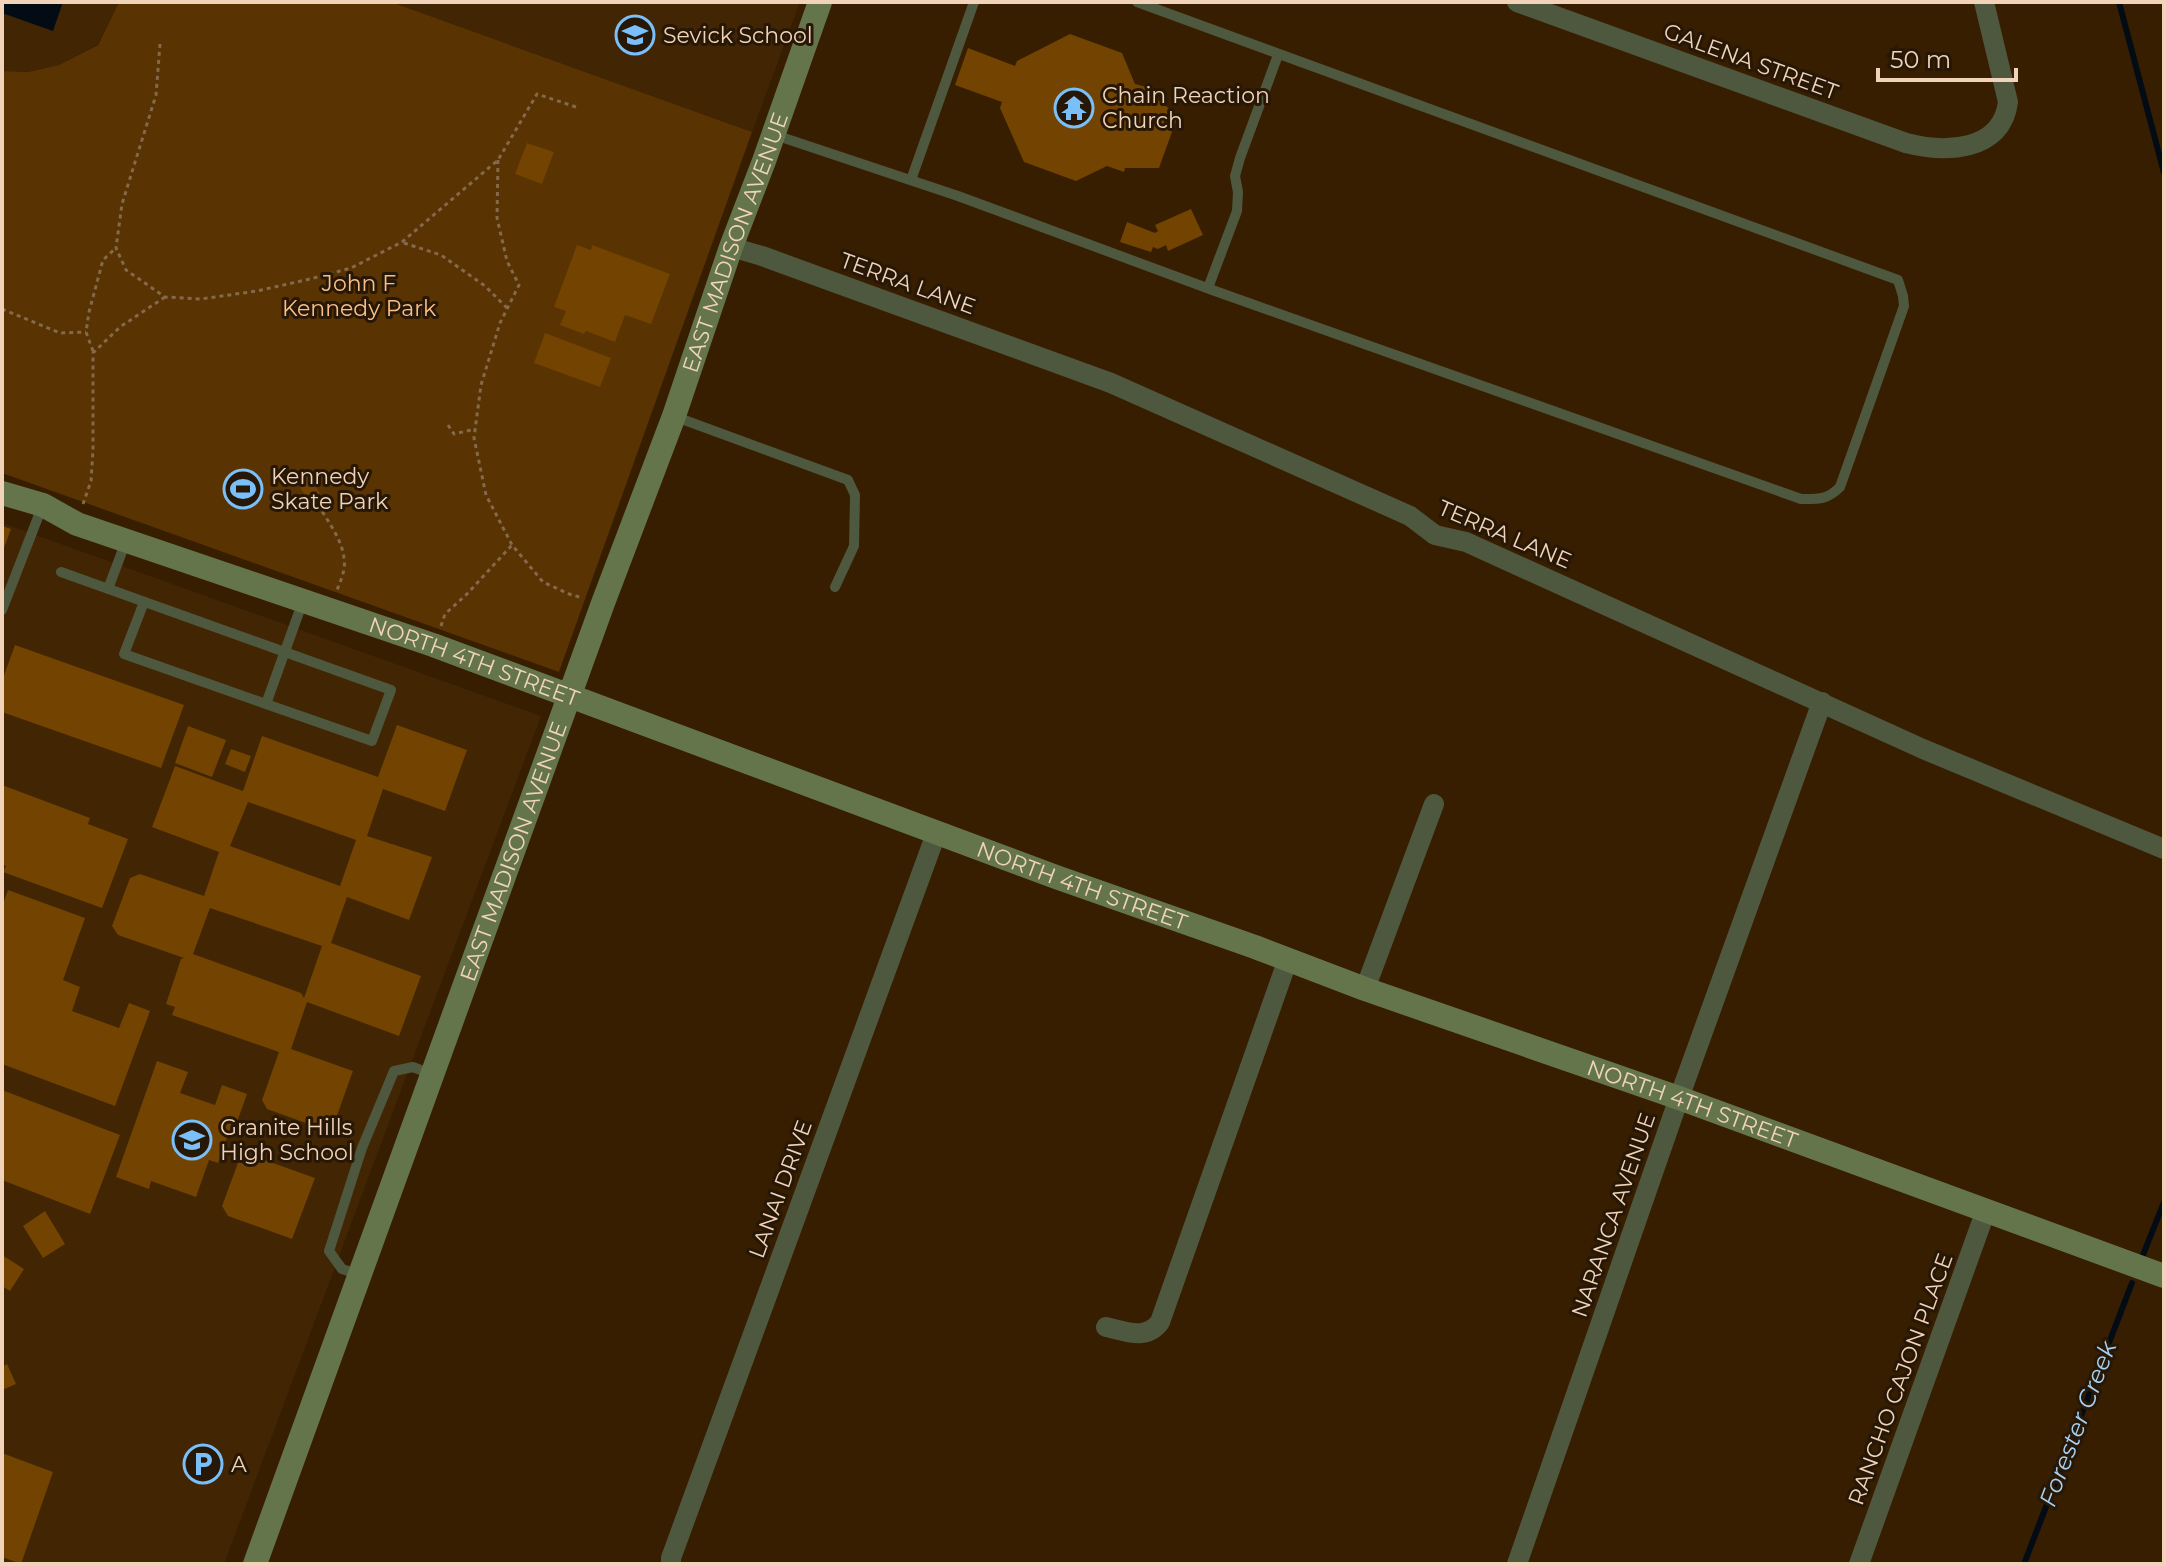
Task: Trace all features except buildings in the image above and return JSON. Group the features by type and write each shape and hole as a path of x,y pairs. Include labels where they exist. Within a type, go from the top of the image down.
{"street":[{"name":"EAST MADISON AVENUE","path":"255,1564 603,603 674,416 731,247 820,2"},
{"name":"GALENA STREET","path":"1517,2 1906,143 1938,148 1971,144 1989,137 2007,113 2008,102 1984,2"},
{"name":"TERRA LANE","path":"731,247 1111,383 1410,516 1435,535 1466,542 1923,749 2164,849"},
{"name":"NORTH 4TH STREET","path":"2,493 43,505 77,524 433,645 1056,877 1679,1098 2164,1276"},
{"name":"NARANCA AVENUE","path":"1517,1564 1679,1098 1822,702"},
{"path":"1365,989 1434,804"},
{"name":"LANAI DRIVE","path":"671,1564 937,831"},
{"path":"1106,1327 1144,1334 1155,1330 1160,1322 1288,959"},
{"name":"RANCHO CAJON PLACE","path":"1859,1564 1986,1210"}],"lane":[{"path":"911,180 974,2"},
{"path":"773,134 911,180 1801,499 1831,496 1840,487 1904,306 1898,280 1137,2"},
{"path":"1208,288 1237,211 1235,176 1240,158 1278,55"},
{"path":"674,416 848,480 855,495 854,546 835,587"},
{"path":"2,610 43,505"},
{"path":"108,589 126,541"},
{"path":"61,572 391,690 372,741 124,654 144,602"},
{"path":"266,704 303,601"},
{"path":"360,1275 342,1269 329,1251 362,1148 394,1071 413,1067 433,1075"}],"path":[{"path":"160,44 156,95 122,204 116,248 126,270 165,297 201,299 257,291 351,268 402,242 498,160 537,94 579,108"},
{"path":"498,160 497,218 507,261 519,285 500,323 481,385 474,438 486,495 512,545 543,582 569,594 603,603"},
{"path":"402,242 441,255 485,286 507,308"},
{"path":"77,524 91,481 93,450 93,353 86,332 103,260 116,248"},
{"path":"93,353 120,327 165,297"},
{"path":"2,309 60,333 86,332"},
{"path":"448,425 454,434 475,429"},
{"path":"318,505 332,528 344,558 344,573 336,593"},
{"path":"433,645 445,614 512,545"}],"shaded area":[{"path":"2,2 119,2 98,44 59,65 28,72 2,71"},
{"path":"2,2 63,2 53,31 2,13"},
{"name":"Sevick School","path":"391,2 800,2 752,132"},
{"name":"Granite Hills High School","path":"2,523 541,716 224,1564 2,1564"}],"green space":[{"name":"John F Kennedy Park","path":"119,2 391,2 752,132 559,672 2,473 2,71 28,72 59,65 98,45"}],"waterway":[{"name":"Forester Creek","path":"2119,2 2164,173"},
{"name":"Forester Creek","path":"2143,1255 2164,1202"},
{"name":"Forester Creek","path":"2024,1564 2132,1283"}],"place":[{"name":"Sevick School","path":"635,35"},
{"name":"Chain Reaction Church","path":"1074,108"},
{"name":"Kennedy Skate Park","path":"243,489"},
{"name":"Granite Hills High School","path":"192,1140"},
{"name":"A","path":"203,1464"}]}
